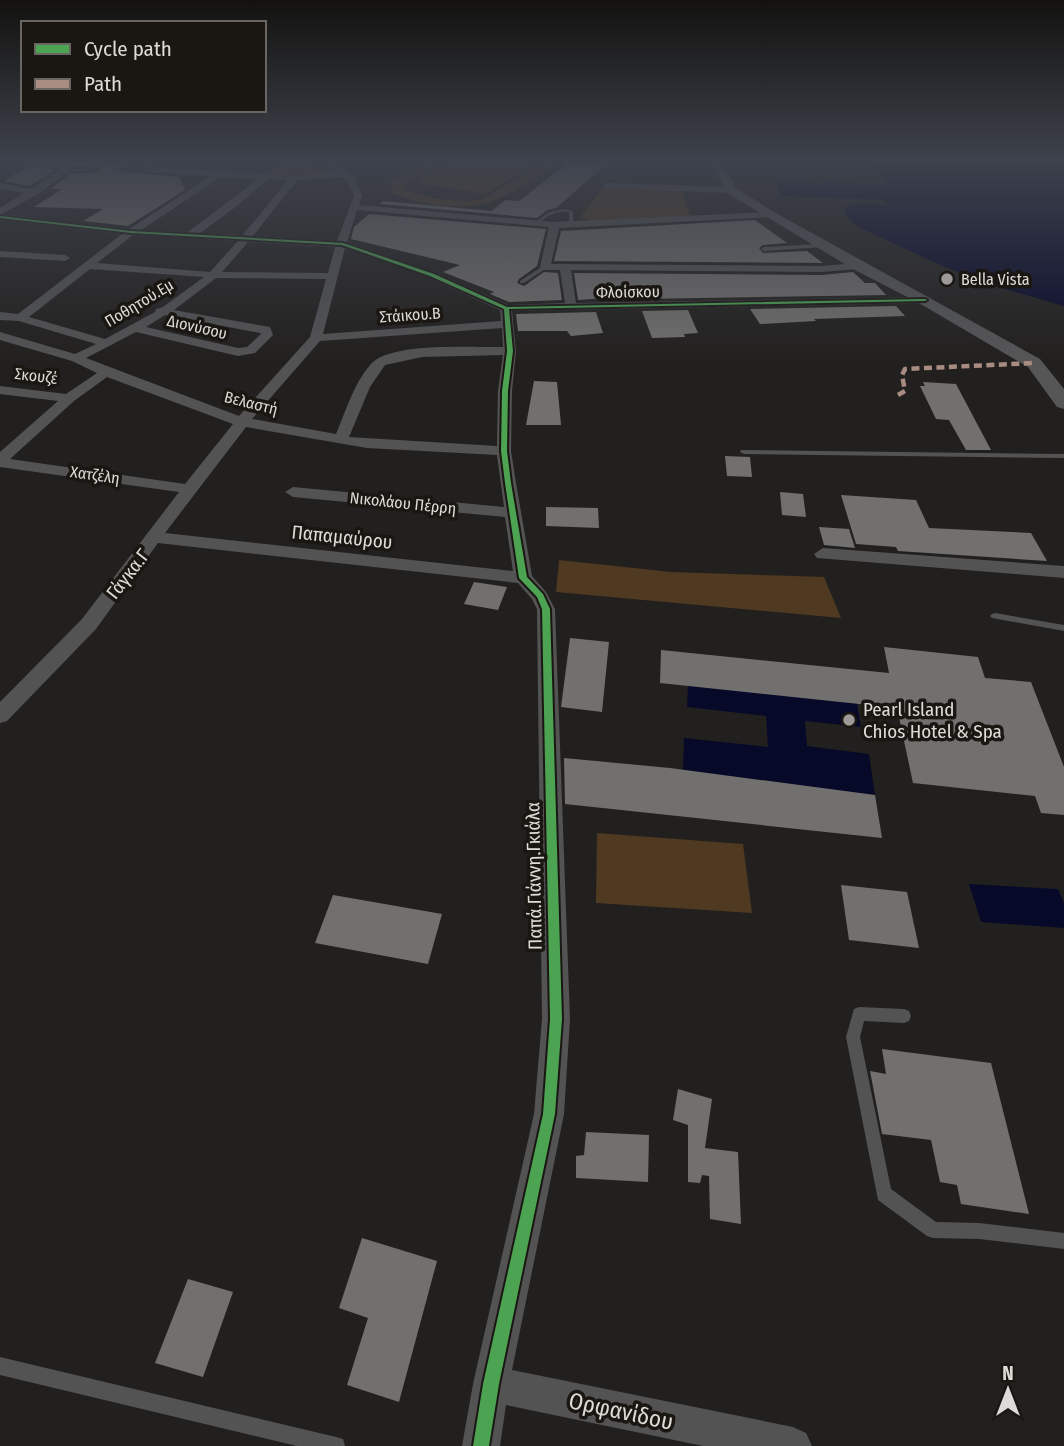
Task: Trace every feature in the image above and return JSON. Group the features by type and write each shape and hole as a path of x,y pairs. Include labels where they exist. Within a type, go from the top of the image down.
{"main road":[{"path":"791,228 925,300 1034,363 1045,374 1064,403"}],"street":[{"name":"Φλοίσκου","path":"104,228 343,244 432,275 506,308 925,300"},
{"path":"0,326 89,266 137,228"},
{"path":"189,236 200,228"},
{"name":"Ποθητού.Εμ","path":"76,358 134,328 214,275 252,228"},
{"path":"316,338 347,228"},
{"path":"554,228 545,267 821,269 858,266"},
{"path":"2,256 65,258"},
{"path":"89,266 214,275 333,276"},
{"path":"565,268 571,307"},
{"name":"Παπά.Γιάννη.Γκιάλα","path":"481,1446 491,1384 549,1114 555,1019 546,609 540,596 523,578 504,452 505,391 510,351 506,308"},
{"name":"Διονύσου","path":"134,328 238,352 251,350 267,335 266,330 160,312"},
{"path":"11,317 107,343"},
{"name":"Στάικου.Β","path":"316,338 507,324"},
{"name":"Βελαστή","path":"0,336 76,358 106,372 242,422 367,444 504,452"},
{"name":"Γάγκα.Γ","path":"0,715 89,624 242,422 316,338"},
{"path":"341,439 372,372 382,360 402,355 510,351"},
{"path":"0,461 69,398 106,372"},
{"name":"Σκουζέ","path":"0,390 69,398"},
{"name":"Χατζέλη","path":"0,461 189,489"},
{"name":"Νικολάου Πέρρη","path":"293,492 513,513"},
{"name":"Παπαμαύρου","path":"156,537 523,578"},
{"path":"823,554 1064,572"},
{"name":"Ορφανίδου","path":"491,1384 793,1446"}],"lane":[{"path":"764,249 820,246"},
{"path":"522,282 545,267"},
{"path":"744,452 1064,456"},
{"path":"995,616 1064,628"},
{"path":"904,1016 859,1014 853,1037 884,1194 933,1230 979,1231 1064,1241"},
{"path":"0,1366 336,1446"}],"shaded area":[{"path":"559,560 671,572 824,577 841,618 556,592"},
{"path":"597,833 743,844 752,913 596,903"}],"water":[{"path":"863,228 1064,228 1064,306 994,286 940,265"},
{"path":"688,684 857,703 861,727 805,721 807,746 869,754 875,795 683,771 684,738 768,747 766,716 687,707"},
{"path":"969,884 1058,889 1064,903 1064,928 981,922"}],"building":[{"path":"354,228 546,229 537,266 517,283 524,286 544,272 558,273 562,300 509,302 490,294 494,292 443,272 460,265 351,239"},
{"path":"767,228 787,243 763,245 759,248 763,253 807,251 823,263 554,261 561,231"},
{"path":"853,272 865,283 875,283 886,295 638,299 637,296 578,300 574,273 821,275"},
{"path":"896,306 905,316 760,324 750,309"},
{"path":"688,310 698,333 684,334 685,337 652,338 642,311"},
{"path":"596,312 603,333 571,336 567,331 518,331 516,314"},
{"path":"534,381 557,382 561,425 526,425"},
{"path":"923,382 956,384 991,450 966,450 949,420 936,419 920,386 925,386"},
{"path":"725,456 750,457 752,477 727,476"},
{"path":"780,492 803,494 806,517 782,515"},
{"path":"841,495 916,500 929,528 1031,533 1047,561 898,551 896,547 856,544"},
{"path":"546,507 598,508 599,528 546,526"},
{"path":"819,527 849,529 855,548 824,545"},
{"path":"474,582 507,587 498,610 464,604"},
{"path":"570,638 609,642 602,712 561,707"},
{"path":"884,647 978,657 985,678 1031,682 1064,767 1064,815 1041,813 1035,796 913,783 897,708 660,683 661,650 889,673"},
{"path":"564,758 670,768 875,795 882,838 565,804"},
{"path":"841,885 907,892 919,948 849,940"},
{"path":"333,895 442,914 428,964 315,943"},
{"path":"882,1049 991,1063 1029,1214 961,1204 957,1185 940,1182 931,1140 882,1134 870,1071 886,1074"},
{"path":"678,1089 712,1099 705,1148 738,1152 741,1224 710,1219 709,1176 702,1175 700,1183 688,1182 688,1125 673,1120"},
{"path":"586,1132 649,1135 648,1182 576,1178 576,1156 584,1155"},
{"path":"362,1238 437,1261 399,1402 347,1385 368,1318 339,1308"},
{"path":"188,1279 233,1292 203,1377 155,1363"}],"marked path":[{"path":"898,395 905,391 902,375 905,369 1034,363"}],"cycle path":[{"path":"100,228 343,244 432,275 506,308 925,300"},
{"path":"481,1446 491,1384 549,1114 556,1019 546,609 540,596 523,578 508,483 504,451 505,391 510,351 506,308"}],"place":[{"name":"Bella Vista","path":"947,279"},
{"name":"Pearl Island Chios Hotel & Spa","path":"849,720"}]}
